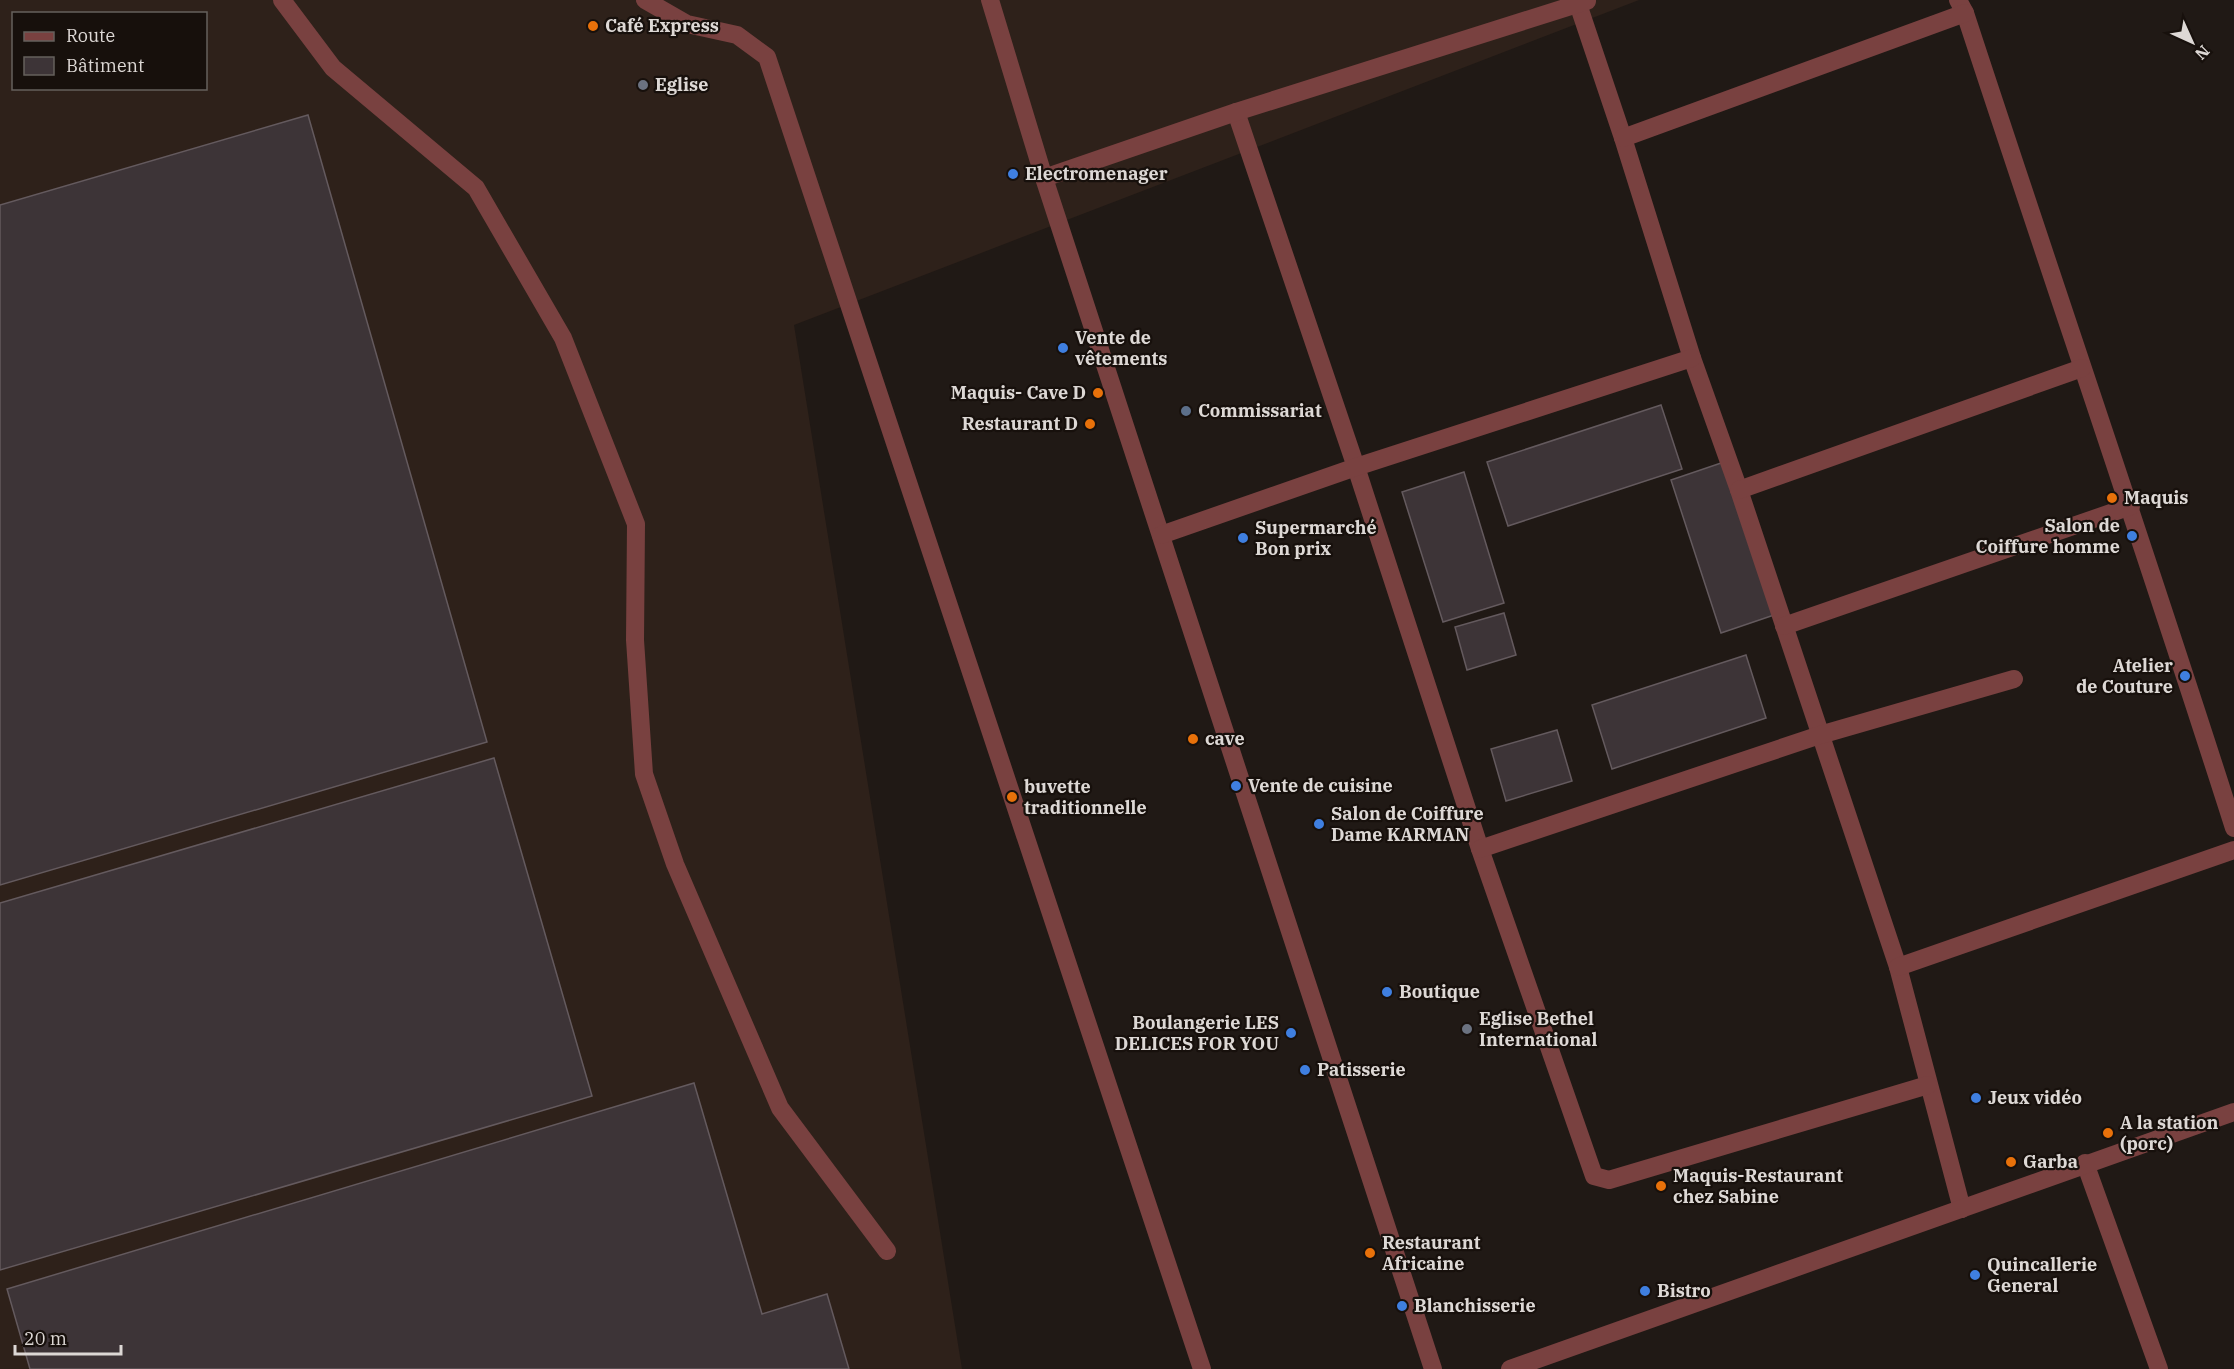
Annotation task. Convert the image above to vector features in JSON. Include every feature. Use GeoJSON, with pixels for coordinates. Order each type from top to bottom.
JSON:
{"type":"FeatureCollection","features":[{"type":"Feature","properties":{"kind":"street"},"geometry":{"type":"LineString","coordinates":[[282,0],[333,68],[476,188],[563,338],[636,524],[635,640],[644,774],[675,864],[780,1108],[887,1251]]}},
{"type":"Feature","properties":{"kind":"street"},"geometry":{"type":"LineString","coordinates":[[645,0],[687,24],[737,35],[767,57],[1202,1369]]}},
{"type":"Feature","properties":{"kind":"street"},"geometry":{"type":"LineString","coordinates":[[990,0],[1044,178],[1433,1369]]}},
{"type":"Feature","properties":{"kind":"street"},"geometry":{"type":"LineString","coordinates":[[1044,178],[1236,111],[1583,2],[1692,358],[1739,490],[1898,967],[1962,1209]]}},
{"type":"Feature","properties":{"kind":"street"},"geometry":{"type":"LineString","coordinates":[[1623,138],[1962,6],[2082,368],[2131,507],[2234,828]]}},
{"type":"Feature","properties":{"kind":"street"},"geometry":{"type":"LineString","coordinates":[[1236,111],[1356,467],[1480,849],[1594,1176],[1609,1180],[1928,1085]]}},
{"type":"Feature","properties":{"kind":"street"},"geometry":{"type":"LineString","coordinates":[[1161,535],[1356,467],[1692,358]]}},
{"type":"Feature","properties":{"kind":"street"},"geometry":{"type":"LineString","coordinates":[[1739,490],[2082,368]]}},
{"type":"Feature","properties":{"kind":"street"},"geometry":{"type":"LineString","coordinates":[[1784,626],[2131,507]]}},
{"type":"Feature","properties":{"kind":"street"},"geometry":{"type":"LineString","coordinates":[[1480,849],[1820,735],[2014,679]]}},
{"type":"Feature","properties":{"kind":"street"},"geometry":{"type":"LineString","coordinates":[[1898,967],[2234,850]]}},
{"type":"Feature","properties":{"kind":"street"},"geometry":{"type":"LineString","coordinates":[[1510,1369],[2234,1112]]}},
{"type":"Feature","properties":{"kind":"street"},"geometry":{"type":"LineString","coordinates":[[2085,1163],[2159,1369]]}},
{"type":"Feature","properties":{"kind":"shaded area"},"geometry":{"type":"Polygon","coordinates":[[[0,0],[1639,0],[794,325],[962,1369],[0,1369],[0,0]]]}},
{"type":"Feature","properties":{"kind":"building"},"geometry":{"type":"Polygon","coordinates":[[[308,115],[487,742],[0,885],[0,205],[308,115]]]}},
{"type":"Feature","properties":{"kind":"building"},"geometry":{"type":"Polygon","coordinates":[[[1661,405],[1682,469],[1508,526],[1487,462],[1661,405]]]}},
{"type":"Feature","properties":{"kind":"building"},"geometry":{"type":"Polygon","coordinates":[[[1727,461],[1777,614],[1721,633],[1671,480],[1727,461]]]}},
{"type":"Feature","properties":{"kind":"building"},"geometry":{"type":"Polygon","coordinates":[[[1464,472],[1504,603],[1443,622],[1402,492],[1464,472]]]}},
{"type":"Feature","properties":{"kind":"building"},"geometry":{"type":"Polygon","coordinates":[[[1504,613],[1516,655],[1467,670],[1455,627],[1504,613]]]}},
{"type":"Feature","properties":{"kind":"building"},"geometry":{"type":"Polygon","coordinates":[[[1746,655],[1766,718],[1612,769],[1592,705],[1746,655]]]}},
{"type":"Feature","properties":{"kind":"building"},"geometry":{"type":"Polygon","coordinates":[[[1557,730],[1572,781],[1506,801],[1491,749],[1557,730]]]}},
{"type":"Feature","properties":{"kind":"building"},"geometry":{"type":"Polygon","coordinates":[[[494,758],[592,1096],[0,1270],[0,903],[494,758]]]}},
{"type":"Feature","properties":{"kind":"building"},"geometry":{"type":"Polygon","coordinates":[[[694,1083],[762,1314],[827,1294],[849,1369],[30,1369],[7,1289],[694,1083]]]}},
{"type":"Feature","properties":{"kind":"place","name":"Café Express"},"geometry":{"type":"Point","coordinates":[593,26]}},
{"type":"Feature","properties":{"kind":"place","name":"Eglise"},"geometry":{"type":"Point","coordinates":[643,85]}},
{"type":"Feature","properties":{"kind":"place","name":"Electromenager"},"geometry":{"type":"Point","coordinates":[1013,174]}},
{"type":"Feature","properties":{"kind":"place","name":"Vente de vêtements"},"geometry":{"type":"Point","coordinates":[1063,348]}},
{"type":"Feature","properties":{"kind":"place","name":"Maquis- Cave D"},"geometry":{"type":"Point","coordinates":[1098,393]}},
{"type":"Feature","properties":{"kind":"place","name":"Commissariat"},"geometry":{"type":"Point","coordinates":[1186,411]}},
{"type":"Feature","properties":{"kind":"place","name":"Restaurant D"},"geometry":{"type":"Point","coordinates":[1090,424]}},
{"type":"Feature","properties":{"kind":"place","name":"Maquis"},"geometry":{"type":"Point","coordinates":[2112,498]}},
{"type":"Feature","properties":{"kind":"place","name":"Salon de Coiffure homme"},"geometry":{"type":"Point","coordinates":[2132,536]}},
{"type":"Feature","properties":{"kind":"place","name":"Supermarché Bon prix"},"geometry":{"type":"Point","coordinates":[1243,538]}},
{"type":"Feature","properties":{"kind":"place","name":"Atelier de Couture"},"geometry":{"type":"Point","coordinates":[2185,676]}},
{"type":"Feature","properties":{"kind":"place","name":"cave"},"geometry":{"type":"Point","coordinates":[1193,739]}},
{"type":"Feature","properties":{"kind":"place","name":"Vente de cuisine"},"geometry":{"type":"Point","coordinates":[1236,786]}},
{"type":"Feature","properties":{"kind":"place","name":"buvette traditionnelle"},"geometry":{"type":"Point","coordinates":[1012,797]}},
{"type":"Feature","properties":{"kind":"place","name":"Salon de Coiffure Dame KARMAN"},"geometry":{"type":"Point","coordinates":[1319,824]}},
{"type":"Feature","properties":{"kind":"place","name":"Boutique"},"geometry":{"type":"Point","coordinates":[1387,992]}},
{"type":"Feature","properties":{"kind":"place","name":"Eglise Bethel International"},"geometry":{"type":"Point","coordinates":[1467,1029]}},
{"type":"Feature","properties":{"kind":"place","name":"Boulangerie LES DELICES FOR YOU"},"geometry":{"type":"Point","coordinates":[1291,1033]}},
{"type":"Feature","properties":{"kind":"place","name":"Patisserie"},"geometry":{"type":"Point","coordinates":[1305,1070]}},
{"type":"Feature","properties":{"kind":"place","name":"Jeux vidéo"},"geometry":{"type":"Point","coordinates":[1976,1098]}},
{"type":"Feature","properties":{"kind":"place","name":"A la station (porc)"},"geometry":{"type":"Point","coordinates":[2108,1133]}},
{"type":"Feature","properties":{"kind":"place","name":"Garba"},"geometry":{"type":"Point","coordinates":[2011,1162]}},
{"type":"Feature","properties":{"kind":"place","name":"Maquis-Restaurant chez Sabine"},"geometry":{"type":"Point","coordinates":[1661,1186]}},
{"type":"Feature","properties":{"kind":"place","name":"Restaurant Africaine"},"geometry":{"type":"Point","coordinates":[1370,1253]}},
{"type":"Feature","properties":{"kind":"place","name":"Quincallerie General"},"geometry":{"type":"Point","coordinates":[1975,1275]}},
{"type":"Feature","properties":{"kind":"place","name":"Bistro"},"geometry":{"type":"Point","coordinates":[1645,1291]}},
{"type":"Feature","properties":{"kind":"place","name":"Blanchisserie"},"geometry":{"type":"Point","coordinates":[1402,1306]}}]}
